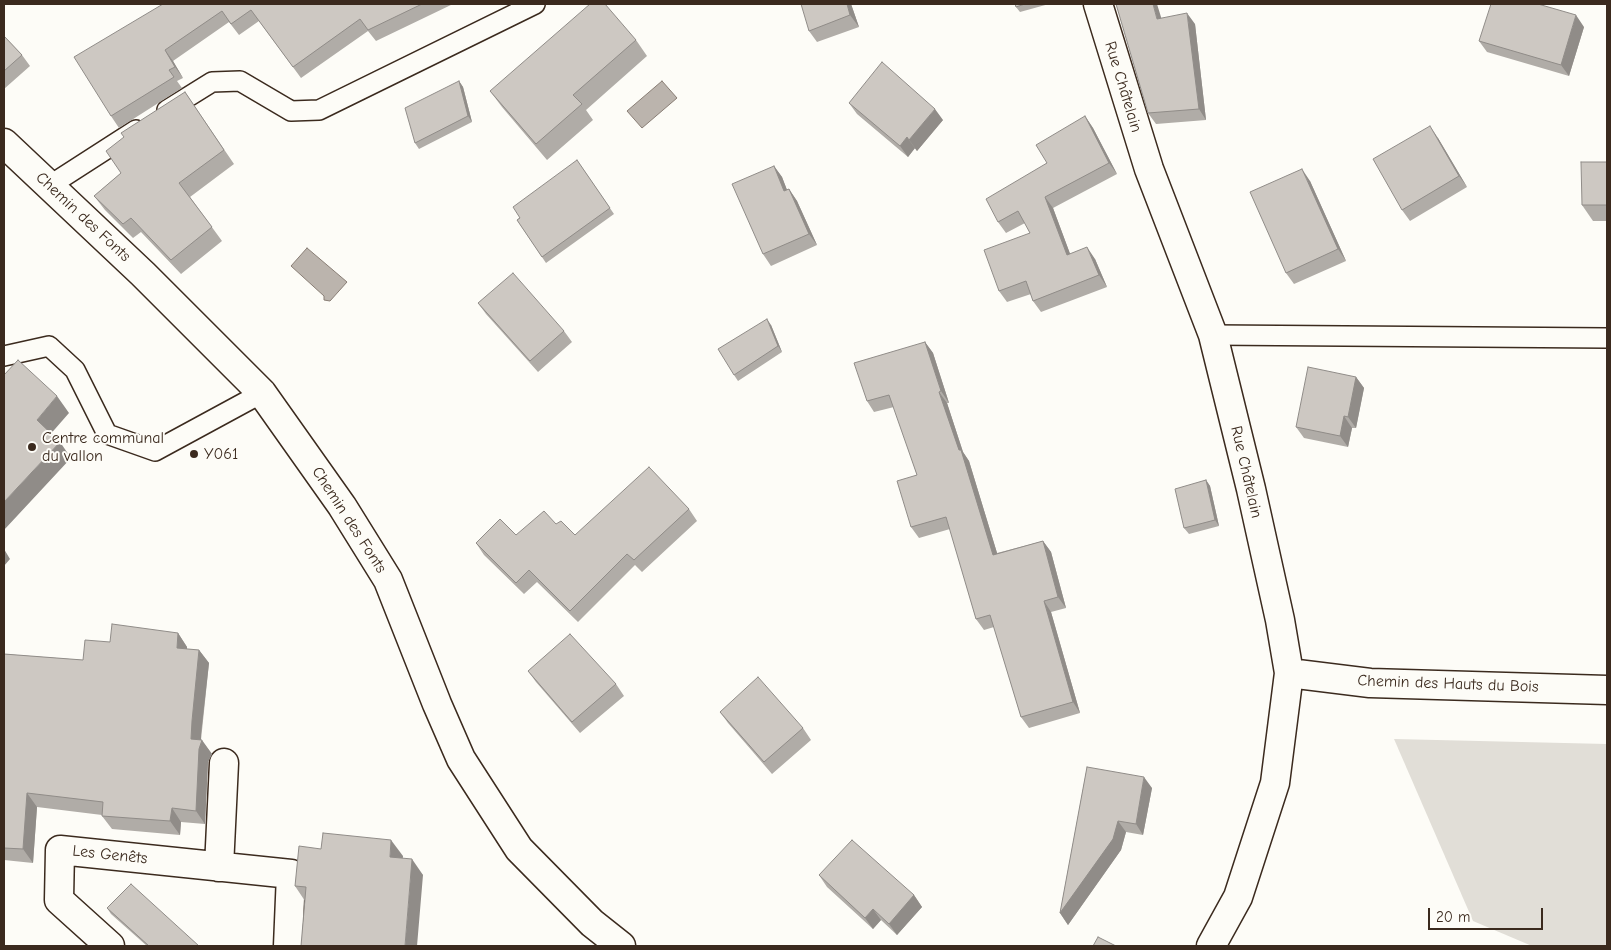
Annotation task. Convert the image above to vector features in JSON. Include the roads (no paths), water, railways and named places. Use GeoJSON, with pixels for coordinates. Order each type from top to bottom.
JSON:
{"type":"FeatureCollection","features":[{"type":"Feature","properties":{"kind":"street","name":"Rue Châtelain"},"geometry":{"type":"LineString","coordinates":[[1098,4],[1149,169],[1213,335],[1251,489],[1278,610],[1289,672],[1275,783],[1238,897],[1211,946]]}},
{"type":"Feature","properties":{"kind":"street","name":"Chemin des Fonts"},"geometry":{"type":"LineString","coordinates":[[4,142],[143,274],[262,393],[342,506],[388,580],[461,759],[519,849],[592,923],[621,946]]}},
{"type":"Feature","properties":{"kind":"street","name":"Chemin des Hauts du Bois"},"geometry":{"type":"LineString","coordinates":[[1289,672],[1370,683],[1607,690]]}},
{"type":"Feature","properties":{"kind":"street"},"geometry":{"type":"LineString","coordinates":[[219,867],[224,763]]}},
{"type":"Feature","properties":{"kind":"street","name":"Les Genêts"},"geometry":{"type":"LineString","coordinates":[[110,946],[59,900],[60,850],[291,874],[288,946]]}},
{"type":"Feature","properties":{"kind":"lane"},"geometry":{"type":"LineString","coordinates":[[49,186],[212,82],[240,81],[291,112],[318,110],[535,4]]}},
{"type":"Feature","properties":{"kind":"lane"},"geometry":{"type":"LineString","coordinates":[[1213,335],[1607,338]]}},
{"type":"Feature","properties":{"kind":"lane"},"geometry":{"type":"LineString","coordinates":[[4,356],[49,346],[76,370],[107,434],[155,451],[262,393]]}},
{"type":"Feature","properties":{"kind":"place","name":"Centre communal du vallon"},"geometry":{"type":"Point","coordinates":[32,447]}},
{"type":"Feature","properties":{"kind":"place","name":"Y061"},"geometry":{"type":"Point","coordinates":[194,454]}}]}
